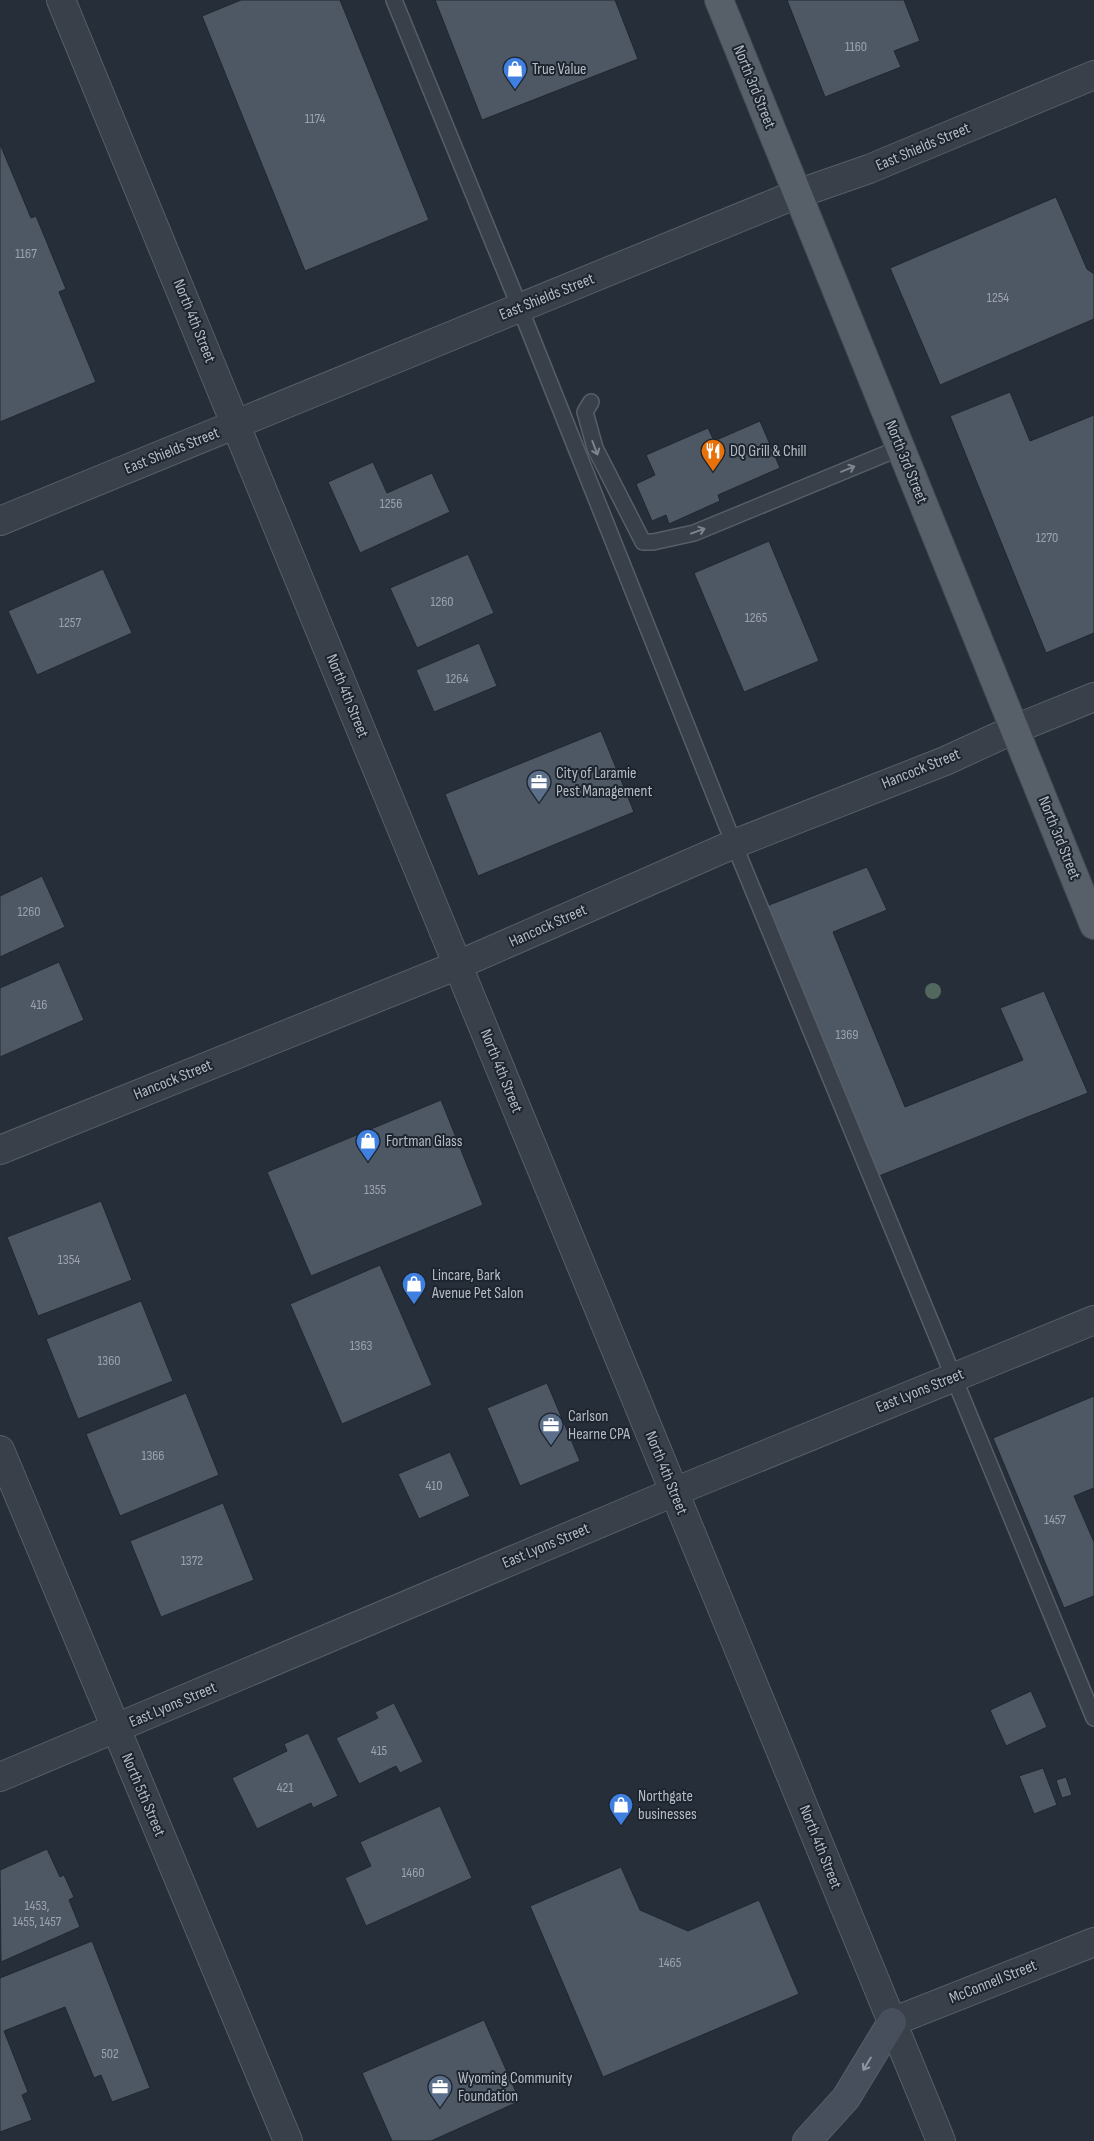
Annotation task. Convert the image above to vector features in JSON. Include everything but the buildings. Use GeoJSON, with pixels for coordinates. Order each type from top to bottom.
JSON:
{"type":"FeatureCollection","features":[{"type":"Feature","properties":{"kind":"main road","name":"North 3rd Street"},"geometry":{"type":"LineString","coordinates":[[719,0],[1094,925]]}},
{"type":"Feature","properties":{"kind":"main road"},"geometry":{"type":"LineString","coordinates":[[807,2141],[846,2098],[892,2022]]}},
{"type":"Feature","properties":{"kind":"street","name":"North 4th Street"},"geometry":{"type":"LineString","coordinates":[[61,0],[941,2141]]}},
{"type":"Feature","properties":{"kind":"street","name":"East Shields Street"},"geometry":{"type":"LineString","coordinates":[[0,521],[797,194],[870,169],[1094,75]]}},
{"type":"Feature","properties":{"kind":"street","name":"Hancock Street"},"geometry":{"type":"LineString","coordinates":[[0,1150],[458,965],[734,844],[945,761],[1015,729],[1094,697]]}},
{"type":"Feature","properties":{"kind":"street","name":"East Lyons Street"},"geometry":{"type":"LineString","coordinates":[[0,1777],[116,1730],[674,1492],[1094,1320]]}},
{"type":"Feature","properties":{"kind":"street","name":"North 5th Street"},"geometry":{"type":"LineString","coordinates":[[0,1450],[288,2141]]}},
{"type":"Feature","properties":{"kind":"street","name":"McConnell Street"},"geometry":{"type":"LineString","coordinates":[[892,2022],[1094,1942]]}},
{"type":"Feature","properties":{"kind":"lane"},"geometry":{"type":"LineString","coordinates":[[394,0],[520,308],[734,844],[952,1378],[1094,1718]]}},
{"type":"Feature","properties":{"kind":"lane"},"geometry":{"type":"LineString","coordinates":[[592,402],[585,412],[595,448],[642,542],[652,542],[694,533],[900,448]]}},
{"type":"Feature","properties":{"kind":"place","name":"True Value"},"geometry":{"type":"Point","coordinates":[515,90]}},
{"type":"Feature","properties":{"kind":"place","name":"DQ Grill & Chill"},"geometry":{"type":"Point","coordinates":[713,472]}},
{"type":"Feature","properties":{"kind":"place","name":"City of Laramie Pest Management"},"geometry":{"type":"Point","coordinates":[539,803]}},
{"type":"Feature","properties":{"kind":"place","name":"Fortman Glass"},"geometry":{"type":"Point","coordinates":[368,1162]}},
{"type":"Feature","properties":{"kind":"place","name":"Lincare, Bark Avenue Pet Salon"},"geometry":{"type":"Point","coordinates":[414,1305]}},
{"type":"Feature","properties":{"kind":"place","name":"Carlson Hearne CPA"},"geometry":{"type":"Point","coordinates":[551,1446]}},
{"type":"Feature","properties":{"kind":"place","name":"Northgate businesses"},"geometry":{"type":"Point","coordinates":[621,1826]}},
{"type":"Feature","properties":{"kind":"place","name":"Wyoming Community Foundation"},"geometry":{"type":"Point","coordinates":[440,2108]}}]}
